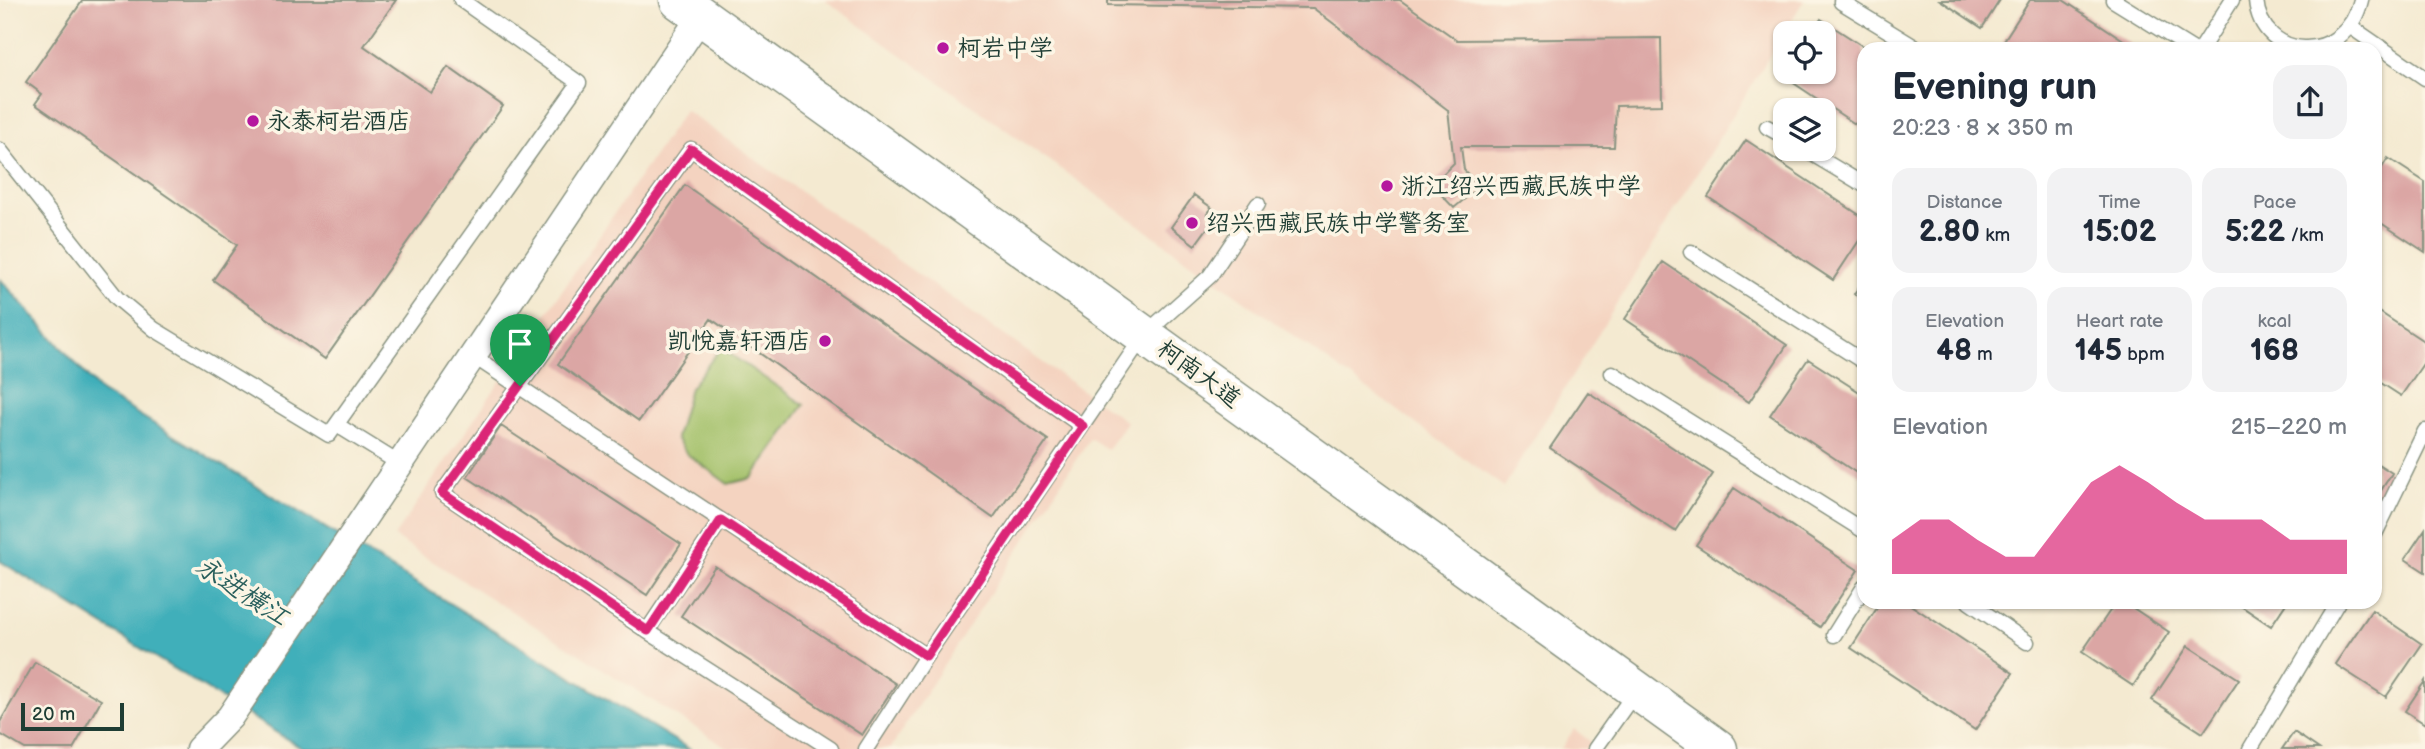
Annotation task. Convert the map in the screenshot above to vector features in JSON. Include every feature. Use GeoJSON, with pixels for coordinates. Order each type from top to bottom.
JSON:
{"type":"FeatureCollection","features":[{"type":"Feature","properties":{"kind":"main road","name":"柯南大道"},"geometry":{"type":"LineString","coordinates":[[690,8],[1718,749]]}},
{"type":"Feature","properties":{"kind":"street"},"geometry":{"type":"LineString","coordinates":[[200,749],[230,717],[473,356],[690,8]]}},
{"type":"Feature","properties":{"kind":"lane"},"geometry":{"type":"LineString","coordinates":[[0,150],[117,298],[154,329],[329,435],[579,83],[461,0]]}},
{"type":"Feature","properties":{"kind":"lane"},"geometry":{"type":"LineString","coordinates":[[2113,0],[2181,42]]}},
{"type":"Feature","properties":{"kind":"lane"},"geometry":{"type":"LineString","coordinates":[[2205,42],[2232,0]]}},
{"type":"Feature","properties":{"kind":"lane"},"geometry":{"type":"LineString","coordinates":[[2256,0],[2256,8],[2263,24],[2275,37],[2284,42]]}},
{"type":"Feature","properties":{"kind":"lane"},"geometry":{"type":"LineString","coordinates":[[2333,42],[2351,27],[2361,0]]}},
{"type":"Feature","properties":{"kind":"lane"},"geometry":{"type":"LineString","coordinates":[[1841,2],[1907,42]]}},
{"type":"Feature","properties":{"kind":"lane"},"geometry":{"type":"LineString","coordinates":[[2351,27],[2373,42]]}},
{"type":"Feature","properties":{"kind":"lane"},"geometry":{"type":"LineString","coordinates":[[2382,48],[2425,78]]}},
{"type":"Feature","properties":{"kind":"lane"},"geometry":{"type":"LineString","coordinates":[[1767,127],[1773,130]]}},
{"type":"Feature","properties":{"kind":"lane"},"geometry":{"type":"LineString","coordinates":[[831,749],[442,493],[691,149],[1083,426]]}},
{"type":"Feature","properties":{"kind":"lane"},"geometry":{"type":"LineString","coordinates":[[1824,161],[1857,181]]}},
{"type":"Feature","properties":{"kind":"lane"},"geometry":{"type":"LineString","coordinates":[[866,749],[1144,335],[1210,276],[1258,204]]}},
{"type":"Feature","properties":{"kind":"lane"},"geometry":{"type":"LineString","coordinates":[[1691,252],[1857,358]]}},
{"type":"Feature","properties":{"kind":"lane"},"geometry":{"type":"LineString","coordinates":[[473,356],[926,656]]}},
{"type":"Feature","properties":{"kind":"lane"},"geometry":{"type":"LineString","coordinates":[[1612,373],[1857,527]]}},
{"type":"Feature","properties":{"kind":"lane"},"geometry":{"type":"LineString","coordinates":[[337,425],[400,464]]}},
{"type":"Feature","properties":{"kind":"lane"},"geometry":{"type":"LineString","coordinates":[[2382,520],[2425,431]]}},
{"type":"Feature","properties":{"kind":"lane"},"geometry":{"type":"LineString","coordinates":[[648,631],[721,520]]}},
{"type":"Feature","properties":{"kind":"lane"},"geometry":{"type":"LineString","coordinates":[[1834,635],[1857,598]]}},
{"type":"Feature","properties":{"kind":"lane"},"geometry":{"type":"LineString","coordinates":[[1979,609],[2026,642]]}},
{"type":"Feature","properties":{"kind":"lane"},"geometry":{"type":"LineString","coordinates":[[2250,749],[2334,609]]}},
{"type":"Feature","properties":{"kind":"lane"},"geometry":{"type":"LineString","coordinates":[[1594,748],[1637,690]]}},
{"type":"Feature","properties":{"kind":"shaded area","name":"浙江绍兴西藏民族中学"},"geometry":{"type":"Polygon","coordinates":[[[825,0],[1804,0],[1791,21],[1773,21],[1773,50],[1504,487],[825,0]]]}},
{"type":"Feature","properties":{"kind":"shaded area"},"geometry":{"type":"Polygon","coordinates":[[[685,110],[1127,422],[1107,449],[1090,438],[890,749],[729,749],[394,537],[685,110]]]}},
{"type":"Feature","properties":{"kind":"shaded area"},"geometry":{"type":"Polygon","coordinates":[[[1574,729],[1600,749],[1561,749],[1574,729]]]}},
{"type":"Feature","properties":{"kind":"green space"},"geometry":{"type":"Polygon","coordinates":[[[721,348],[804,405],[752,478],[728,484],[687,454],[676,438],[690,388],[721,348]]]}},
{"type":"Feature","properties":{"kind":"water","name":"永进横江"},"geometry":{"type":"Polygon","coordinates":[[[0,279],[100,391],[689,749],[303,749],[0,561],[0,279]]]}},
{"type":"Feature","properties":{"kind":"building"},"geometry":{"type":"Polygon","coordinates":[[[83,0],[396,0],[364,46],[430,92],[448,67],[503,106],[325,359],[213,280],[237,245],[35,104],[42,94],[26,82],[83,0]]]}},
{"type":"Feature","properties":{"kind":"building"},"geometry":{"type":"Polygon","coordinates":[[[1108,0],[1400,0],[1457,40],[1661,38],[1662,105],[1616,106],[1614,147],[1461,147],[1464,170],[1479,187],[1454,208],[1432,185],[1454,163],[1448,110],[1313,8],[1108,5],[1108,0]]]}},
{"type":"Feature","properties":{"kind":"building"},"geometry":{"type":"Polygon","coordinates":[[[1940,0],[2000,0],[1982,28],[1940,0]]]}},
{"type":"Feature","properties":{"kind":"building"},"geometry":{"type":"Polygon","coordinates":[[[2030,0],[2063,0],[2126,42],[2003,42],[2030,0]]]}},
{"type":"Feature","properties":{"kind":"building"},"geometry":{"type":"Polygon","coordinates":[[[1836,29],[1857,42],[1857,125],[1836,111],[1836,98],[1816,98],[1795,84],[1836,84],[1836,29]]]}},
{"type":"Feature","properties":{"kind":"building"},"geometry":{"type":"Polygon","coordinates":[[[1746,140],[1773,158],[1773,161],[1778,161],[1857,213],[1857,244],[1833,280],[1708,197],[1746,140]]]}},
{"type":"Feature","properties":{"kind":"building"},"geometry":{"type":"Polygon","coordinates":[[[2388,158],[2425,182],[2425,252],[2382,224],[2382,168],[2388,158]]]}},
{"type":"Feature","properties":{"kind":"building","name":"凯悦嘉轩酒店"},"geometry":{"type":"Polygon","coordinates":[[[685,185],[1048,440],[993,518],[711,319],[639,421],[558,364],[685,185]]]}},
{"type":"Feature","properties":{"kind":"building","name":"绍兴西藏民族中学警务室"},"geometry":{"type":"Polygon","coordinates":[[[1194,195],[1212,208],[1207,214],[1214,219],[1195,245],[1171,227],[1194,195]]]}},
{"type":"Feature","properties":{"kind":"building"},"geometry":{"type":"Polygon","coordinates":[[[1663,262],[1787,345],[1749,402],[1625,319],[1663,262]]]}},
{"type":"Feature","properties":{"kind":"building"},"geometry":{"type":"Polygon","coordinates":[[[2382,314],[2425,342],[2425,361],[2401,396],[2382,384],[2382,314]]]}},
{"type":"Feature","properties":{"kind":"building"},"geometry":{"type":"Polygon","coordinates":[[[1808,359],[1857,390],[1857,473],[1770,415],[1808,359]]]}},
{"type":"Feature","properties":{"kind":"building"},"geometry":{"type":"Polygon","coordinates":[[[1588,392],[1713,474],[1675,531],[1550,448],[1588,392]]]}},
{"type":"Feature","properties":{"kind":"building"},"geometry":{"type":"Polygon","coordinates":[[[501,426],[681,544],[647,595],[467,477],[501,426]]]}},
{"type":"Feature","properties":{"kind":"building"},"geometry":{"type":"Polygon","coordinates":[[[2382,467],[2392,473],[2382,489],[2382,467]]]}},
{"type":"Feature","properties":{"kind":"building"},"geometry":{"type":"Polygon","coordinates":[[[1734,488],[1857,572],[1820,627],[1696,545],[1734,488]]]}},
{"type":"Feature","properties":{"kind":"building"},"geometry":{"type":"Polygon","coordinates":[[[2425,529],[2425,572],[2405,559],[2425,529]]]}},
{"type":"Feature","properties":{"kind":"building"},"geometry":{"type":"Polygon","coordinates":[[[715,566],[896,684],[862,735],[681,616],[715,566]]]}},
{"type":"Feature","properties":{"kind":"building"},"geometry":{"type":"Polygon","coordinates":[[[1876,609],[1917,609],[2013,673],[1975,730],[1851,648],[1876,609]]]}},
{"type":"Feature","properties":{"kind":"building"},"geometry":{"type":"Polygon","coordinates":[[[2111,609],[2134,609],[2169,632],[2133,686],[2082,652],[2111,609]]]}},
{"type":"Feature","properties":{"kind":"building"},"geometry":{"type":"Polygon","coordinates":[[[2246,609],[2282,609],[2271,626],[2246,609]]]}},
{"type":"Feature","properties":{"kind":"building"},"geometry":{"type":"Polygon","coordinates":[[[2372,610],[2422,644],[2386,697],[2335,664],[2372,610]]]}},
{"type":"Feature","properties":{"kind":"building"},"geometry":{"type":"Polygon","coordinates":[[[2188,646],[2239,679],[2203,733],[2152,700],[2188,646]]]}},
{"type":"Feature","properties":{"kind":"building"},"geometry":{"type":"Polygon","coordinates":[[[35,662],[101,700],[73,749],[25,749],[0,734],[0,722],[35,662]]]}},
{"type":"Feature","properties":{"kind":"building"},"geometry":{"type":"Polygon","coordinates":[[[2425,681],[2425,724],[2405,711],[2425,681]]]}},
{"type":"Feature","properties":{"kind":"building"},"geometry":{"type":"Polygon","coordinates":[[[2294,732],[2319,749],[2282,749],[2294,732]]]}},
{"type":"Feature","properties":{"kind":"place","name":"柯岩中学"},"geometry":{"type":"Point","coordinates":[943,48]}},
{"type":"Feature","properties":{"kind":"place","name":"永泰柯岩酒店"},"geometry":{"type":"Point","coordinates":[253,121]}},
{"type":"Feature","properties":{"kind":"place","name":"浙江绍兴西藏民族中学"},"geometry":{"type":"Point","coordinates":[1387,186]}},
{"type":"Feature","properties":{"kind":"place","name":"绍兴西藏民族中学警务室"},"geometry":{"type":"Point","coordinates":[1192,223]}},
{"type":"Feature","properties":{"kind":"place","name":"凯悦嘉轩酒店"},"geometry":{"type":"Point","coordinates":[825,341]}},
{"type":"Feature","properties":{"kind":"route"},"geometry":{"type":"LineString","coordinates":[[691,149],[1083,426],[926,656],[721,520],[648,631],[442,493],[520,386],[691,149]]}}]}
